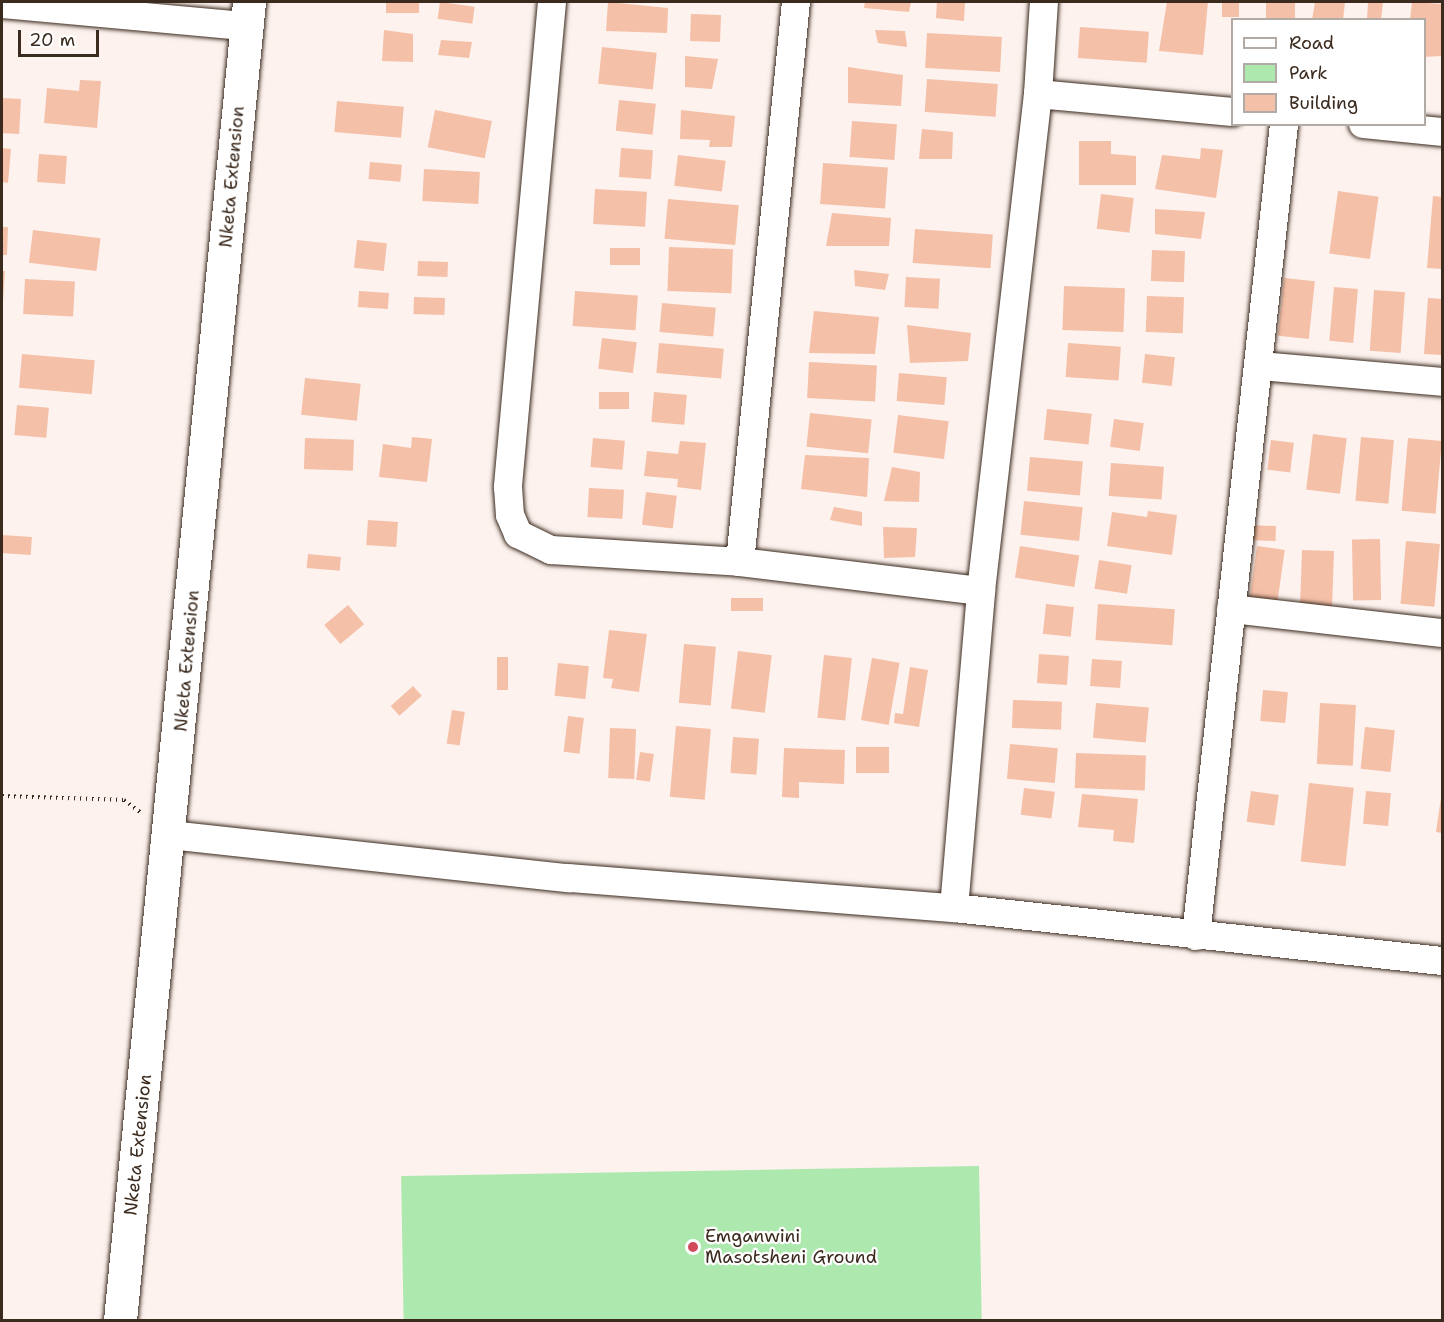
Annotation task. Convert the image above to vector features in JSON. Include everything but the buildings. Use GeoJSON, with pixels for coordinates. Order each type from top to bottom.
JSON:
{"type":"FeatureCollection","features":[{"type":"Feature","properties":{"kind":"street"},"geometry":{"type":"LineString","coordinates":[[552,2],[508,487],[510,515],[518,534],[552,550],[740,562],[981,591]]}},
{"type":"Feature","properties":{"kind":"street"},"geometry":{"type":"LineString","coordinates":[[740,562],[796,2]]}},
{"type":"Feature","properties":{"kind":"street"},"geometry":{"type":"LineString","coordinates":[[954,908],[981,591],[1038,94],[1044,2]]}},
{"type":"Feature","properties":{"kind":"street"},"geometry":{"type":"LineString","coordinates":[[2,4],[248,14]]}},
{"type":"Feature","properties":{"kind":"street","name":"Nketa Extension"},"geometry":{"type":"LineString","coordinates":[[120,1320],[170,836],[248,14]]}},
{"type":"Feature","properties":{"kind":"street"},"geometry":{"type":"LineString","coordinates":[[1038,94],[1231,112]]}},
{"type":"Feature","properties":{"kind":"street"},"geometry":{"type":"LineString","coordinates":[[1196,936],[1260,366],[1284,126]]}},
{"type":"Feature","properties":{"kind":"street"},"geometry":{"type":"LineString","coordinates":[[1383,126],[1443,132]]}},
{"type":"Feature","properties":{"kind":"street"},"geometry":{"type":"LineString","coordinates":[[1260,366],[1443,382]]}},
{"type":"Feature","properties":{"kind":"street"},"geometry":{"type":"LineString","coordinates":[[1231,609],[1443,633]]}},
{"type":"Feature","properties":{"kind":"street"},"geometry":{"type":"LineString","coordinates":[[170,836],[569,878],[954,908],[1443,961]]}},
{"type":"Feature","properties":{"kind":"path"},"geometry":{"type":"LineString","coordinates":[[2,796],[124,800],[170,836]]}},
{"type":"Feature","properties":{"kind":"green space","name":"Emganwini Masotsheni Ground"},"geometry":{"type":"Polygon","coordinates":[[[979,1166],[982,1320],[404,1320],[401,1176],[979,1166]]]}},
{"type":"Feature","properties":{"kind":"place","name":"Emganwini Masotsheni Ground"},"geometry":{"type":"Point","coordinates":[693,1247]}}]}
